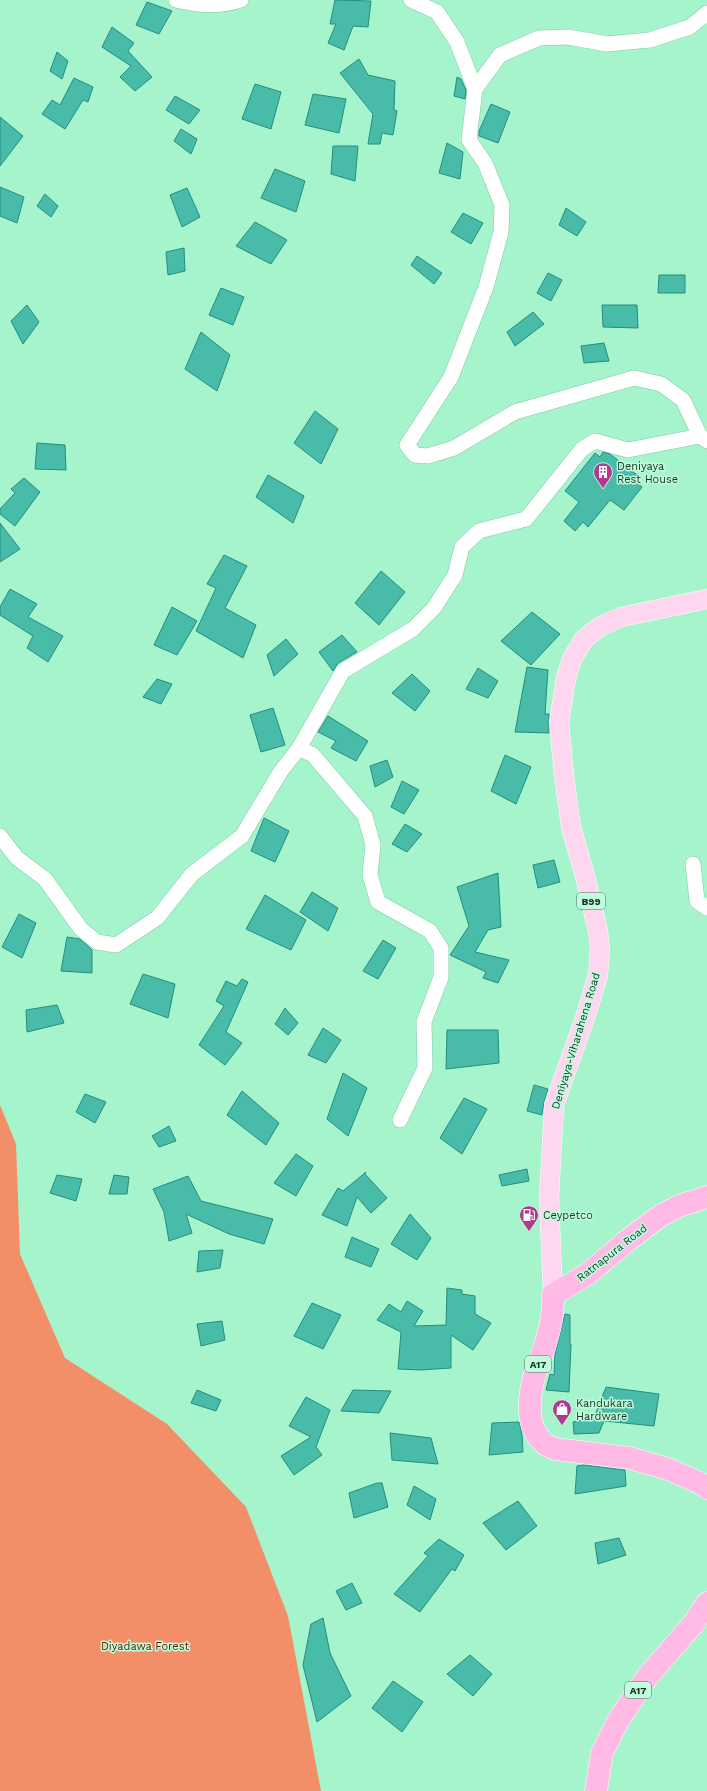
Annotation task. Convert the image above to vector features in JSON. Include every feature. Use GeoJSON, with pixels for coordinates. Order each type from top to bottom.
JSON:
{"type":"FeatureCollection","features":[{"type":"Feature","properties":{"kind":"highway","name":"Ratnapura Road"},"geometry":{"type":"LineString","coordinates":[[553,1294],[589,1273],[628,1240],[660,1216],[679,1206],[707,1197]]}},
{"type":"Feature","properties":{"kind":"highway","name":"A17"},"geometry":{"type":"LineString","coordinates":[[553,1294],[554,1312],[545,1348],[535,1371],[530,1408],[532,1424],[544,1443],[555,1449],[565,1451],[630,1458],[668,1469],[700,1483],[707,1488]]}},
{"type":"Feature","properties":{"kind":"highway","name":"A17"},"geometry":{"type":"LineString","coordinates":[[596,1791],[602,1753],[618,1721],[647,1677],[694,1623],[707,1603]]}},
{"type":"Feature","properties":{"kind":"main road","name":"Deniyaya-Viharahena Road"},"geometry":{"type":"LineString","coordinates":[[553,1294],[550,1198],[554,1106],[586,1018],[598,974],[600,949],[598,931],[585,876],[571,827],[564,776],[559,722],[566,678],[572,659],[584,639],[601,626],[621,617],[707,599]]}},
{"type":"Feature","properties":{"kind":"street"},"geometry":{"type":"LineString","coordinates":[[176,0],[195,5],[235,2],[241,0]]}},
{"type":"Feature","properties":{"kind":"street"},"geometry":{"type":"LineString","coordinates":[[411,0],[437,12],[456,42],[476,89]]}},
{"type":"Feature","properties":{"kind":"street"},"geometry":{"type":"LineString","coordinates":[[0,836],[16,858],[45,879],[81,929],[97,942],[116,945],[157,918],[192,874],[242,836],[281,770],[299,748],[343,671],[413,629],[434,608],[455,575],[462,546],[479,531],[526,519],[582,449],[595,441],[628,450],[704,439],[682,400],[661,384],[634,378],[514,412],[454,448],[428,456],[415,455],[407,445],[451,377],[486,287],[501,232],[502,205],[486,163],[469,140],[476,89],[500,55],[539,38],[568,37],[607,44],[650,40],[690,27],[707,13]]}},
{"type":"Feature","properties":{"kind":"street"},"geometry":{"type":"LineString","coordinates":[[299,748],[313,755],[365,816],[373,845],[370,875],[378,902],[430,931],[441,948],[441,976],[424,1022],[425,1068],[400,1120]]}},
{"type":"Feature","properties":{"kind":"street"},"geometry":{"type":"LineString","coordinates":[[693,864],[698,901],[707,908]]}},
{"type":"Feature","properties":{"kind":"green space","name":"Diyadawa Forest"},"geometry":{"type":"Polygon","coordinates":[[[0,1105],[16,1144],[20,1254],[65,1358],[167,1424],[246,1507],[288,1616],[321,1791],[0,1791],[0,1105]]]}},
{"type":"Feature","properties":{"kind":"building"},"geometry":{"type":"Polygon","coordinates":[[[335,0],[371,1],[368,27],[353,26],[344,50],[328,43],[336,24],[330,24],[335,0]]]}},
{"type":"Feature","properties":{"kind":"building"},"geometry":{"type":"Polygon","coordinates":[[[147,2],[172,11],[159,34],[136,25],[147,2]]]}},
{"type":"Feature","properties":{"kind":"building"},"geometry":{"type":"Polygon","coordinates":[[[112,27],[134,43],[128,51],[152,77],[135,91],[120,77],[131,66],[102,47],[112,27]]]}},
{"type":"Feature","properties":{"kind":"building"},"geometry":{"type":"Polygon","coordinates":[[[57,52],[68,61],[62,79],[50,71],[57,52]]]}},
{"type":"Feature","properties":{"kind":"building"},"geometry":{"type":"Polygon","coordinates":[[[359,59],[368,75],[395,81],[394,110],[397,111],[393,135],[382,133],[380,144],[368,144],[373,114],[340,73],[359,59]]]}},
{"type":"Feature","properties":{"kind":"building"},"geometry":{"type":"Polygon","coordinates":[[[457,77],[461,79],[466,90],[465,99],[454,96],[457,77]]]}},
{"type":"Feature","properties":{"kind":"building"},"geometry":{"type":"Polygon","coordinates":[[[74,78],[93,87],[88,102],[83,100],[65,129],[42,114],[52,100],[60,105],[74,78]]]}},
{"type":"Feature","properties":{"kind":"building"},"geometry":{"type":"Polygon","coordinates":[[[255,84],[281,92],[271,129],[242,119],[255,84]]]}},
{"type":"Feature","properties":{"kind":"building"},"geometry":{"type":"Polygon","coordinates":[[[313,94],[346,99],[339,133],[305,125],[313,94]]]}},
{"type":"Feature","properties":{"kind":"building"},"geometry":{"type":"Polygon","coordinates":[[[175,96],[200,110],[189,124],[166,110],[175,96]]]}},
{"type":"Feature","properties":{"kind":"building"},"geometry":{"type":"Polygon","coordinates":[[[491,104],[510,112],[498,143],[479,136],[479,131],[491,104]]]}},
{"type":"Feature","properties":{"kind":"building"},"geometry":{"type":"Polygon","coordinates":[[[0,117],[23,136],[0,166],[0,117]]]}},
{"type":"Feature","properties":{"kind":"building"},"geometry":{"type":"Polygon","coordinates":[[[181,129],[197,139],[191,154],[174,141],[181,129]]]}},
{"type":"Feature","properties":{"kind":"building"},"geometry":{"type":"Polygon","coordinates":[[[447,143],[463,152],[460,179],[439,173],[447,143]]]}},
{"type":"Feature","properties":{"kind":"building"},"geometry":{"type":"Polygon","coordinates":[[[333,146],[358,146],[355,181],[331,174],[333,146]]]}},
{"type":"Feature","properties":{"kind":"building"},"geometry":{"type":"Polygon","coordinates":[[[275,169],[305,181],[296,212],[261,198],[275,169]]]}},
{"type":"Feature","properties":{"kind":"building"},"geometry":{"type":"Polygon","coordinates":[[[0,187],[24,197],[17,223],[0,216],[0,187]]]}},
{"type":"Feature","properties":{"kind":"building"},"geometry":{"type":"Polygon","coordinates":[[[187,188],[200,217],[182,227],[170,195],[187,188]]]}},
{"type":"Feature","properties":{"kind":"building"},"geometry":{"type":"Polygon","coordinates":[[[45,194],[58,206],[51,217],[37,206],[45,194]]]}},
{"type":"Feature","properties":{"kind":"building"},"geometry":{"type":"Polygon","coordinates":[[[566,208],[586,222],[577,236],[559,225],[566,208]]]}},
{"type":"Feature","properties":{"kind":"building"},"geometry":{"type":"Polygon","coordinates":[[[463,213],[483,223],[471,244],[451,232],[463,213]]]}},
{"type":"Feature","properties":{"kind":"building"},"geometry":{"type":"Polygon","coordinates":[[[255,222],[287,240],[271,264],[236,246],[255,222]]]}},
{"type":"Feature","properties":{"kind":"building"},"geometry":{"type":"Polygon","coordinates":[[[184,248],[185,271],[168,275],[166,252],[184,248]]]}},
{"type":"Feature","properties":{"kind":"building"},"geometry":{"type":"Polygon","coordinates":[[[417,256],[442,273],[434,284],[411,265],[417,256]]]}},
{"type":"Feature","properties":{"kind":"building"},"geometry":{"type":"Polygon","coordinates":[[[548,273],[562,280],[551,301],[537,293],[548,273]]]}},
{"type":"Feature","properties":{"kind":"building"},"geometry":{"type":"Polygon","coordinates":[[[659,275],[685,275],[685,293],[658,293],[659,275]]]}},
{"type":"Feature","properties":{"kind":"building"},"geometry":{"type":"Polygon","coordinates":[[[221,288],[244,297],[233,325],[209,315],[221,288]]]}},
{"type":"Feature","properties":{"kind":"building"},"geometry":{"type":"Polygon","coordinates":[[[27,305],[39,322],[23,344],[11,321],[27,305]]]}},
{"type":"Feature","properties":{"kind":"building"},"geometry":{"type":"Polygon","coordinates":[[[602,305],[637,305],[638,328],[603,327],[602,305]]]}},
{"type":"Feature","properties":{"kind":"building"},"geometry":{"type":"Polygon","coordinates":[[[533,312],[544,324],[515,346],[507,332],[533,312]]]}},
{"type":"Feature","properties":{"kind":"building"},"geometry":{"type":"Polygon","coordinates":[[[201,332],[230,355],[217,391],[185,369],[201,332]]]}},
{"type":"Feature","properties":{"kind":"building"},"geometry":{"type":"Polygon","coordinates":[[[604,343],[609,361],[584,363],[581,346],[604,343]]]}},
{"type":"Feature","properties":{"kind":"building"},"geometry":{"type":"Polygon","coordinates":[[[315,411],[338,429],[321,464],[294,443],[315,411]]]}},
{"type":"Feature","properties":{"kind":"building"},"geometry":{"type":"Polygon","coordinates":[[[37,443],[65,445],[66,470],[35,469],[37,443]]]}},
{"type":"Feature","properties":{"kind":"building","name":"Deniyaya Rest House"},"geometry":{"type":"Polygon","coordinates":[[[603,452],[610,454],[637,475],[633,480],[642,487],[624,510],[610,500],[588,527],[583,522],[575,531],[564,521],[579,502],[565,491],[595,453],[600,457],[603,452]]]}},
{"type":"Feature","properties":{"kind":"building"},"geometry":{"type":"Polygon","coordinates":[[[268,475],[304,496],[293,523],[256,497],[268,475]]]}},
{"type":"Feature","properties":{"kind":"building"},"geometry":{"type":"Polygon","coordinates":[[[24,478],[40,492],[15,526],[0,514],[0,509],[15,493],[11,489],[24,478]]]}},
{"type":"Feature","properties":{"kind":"building"},"geometry":{"type":"Polygon","coordinates":[[[0,523],[20,549],[0,562],[0,523]]]}},
{"type":"Feature","properties":{"kind":"building"},"geometry":{"type":"Polygon","coordinates":[[[224,555],[247,566],[225,608],[256,625],[243,658],[196,631],[216,588],[207,584],[224,555]]]}},
{"type":"Feature","properties":{"kind":"building"},"geometry":{"type":"Polygon","coordinates":[[[381,571],[405,592],[379,625],[355,603],[381,571]]]}},
{"type":"Feature","properties":{"kind":"building"},"geometry":{"type":"Polygon","coordinates":[[[10,589],[37,604],[28,617],[63,636],[48,662],[27,648],[33,636],[0,615],[0,607],[10,589]]]}},
{"type":"Feature","properties":{"kind":"building"},"geometry":{"type":"Polygon","coordinates":[[[172,607],[197,621],[177,655],[154,645],[172,607]]]}},
{"type":"Feature","properties":{"kind":"building"},"geometry":{"type":"Polygon","coordinates":[[[532,612],[560,634],[531,665],[501,641],[532,612]]]}},
{"type":"Feature","properties":{"kind":"building"},"geometry":{"type":"Polygon","coordinates":[[[342,635],[357,652],[338,663],[333,671],[319,652],[342,635]]]}},
{"type":"Feature","properties":{"kind":"building"},"geometry":{"type":"Polygon","coordinates":[[[286,639],[298,654],[274,676],[267,655],[286,639]]]}},
{"type":"Feature","properties":{"kind":"building"},"geometry":{"type":"Polygon","coordinates":[[[527,667],[548,670],[545,714],[549,714],[549,733],[515,732],[527,667]]]}},
{"type":"Feature","properties":{"kind":"building"},"geometry":{"type":"Polygon","coordinates":[[[478,668],[498,681],[488,698],[466,689],[478,668]]]}},
{"type":"Feature","properties":{"kind":"building"},"geometry":{"type":"Polygon","coordinates":[[[412,674],[430,691],[415,711],[392,693],[412,674]]]}},
{"type":"Feature","properties":{"kind":"building"},"geometry":{"type":"Polygon","coordinates":[[[157,679],[172,684],[161,704],[143,697],[157,679]]]}},
{"type":"Feature","properties":{"kind":"building"},"geometry":{"type":"Polygon","coordinates":[[[273,708],[285,745],[261,752],[250,715],[273,708]]]}},
{"type":"Feature","properties":{"kind":"building"},"geometry":{"type":"Polygon","coordinates":[[[328,716],[368,741],[356,761],[331,748],[336,741],[318,732],[328,716]]]}},
{"type":"Feature","properties":{"kind":"building"},"geometry":{"type":"Polygon","coordinates":[[[505,755],[531,767],[516,804],[491,791],[505,755]]]}},
{"type":"Feature","properties":{"kind":"building"},"geometry":{"type":"Polygon","coordinates":[[[387,760],[393,777],[375,787],[370,766],[387,760]]]}},
{"type":"Feature","properties":{"kind":"building"},"geometry":{"type":"Polygon","coordinates":[[[402,781],[419,790],[404,814],[391,807],[402,781]]]}},
{"type":"Feature","properties":{"kind":"building"},"geometry":{"type":"Polygon","coordinates":[[[264,818],[289,831],[275,862],[251,851],[264,818]]]}},
{"type":"Feature","properties":{"kind":"building"},"geometry":{"type":"Polygon","coordinates":[[[405,824],[422,834],[407,852],[392,844],[405,824]]]}},
{"type":"Feature","properties":{"kind":"building"},"geometry":{"type":"Polygon","coordinates":[[[554,860],[560,882],[538,888],[533,865],[554,860]]]}},
{"type":"Feature","properties":{"kind":"building"},"geometry":{"type":"Polygon","coordinates":[[[498,873],[501,927],[488,930],[475,952],[509,960],[498,983],[483,978],[486,972],[450,955],[469,926],[457,887],[498,873]]]}},
{"type":"Feature","properties":{"kind":"building"},"geometry":{"type":"Polygon","coordinates":[[[312,892],[338,908],[328,931],[300,912],[312,892]]]}},
{"type":"Feature","properties":{"kind":"building"},"geometry":{"type":"Polygon","coordinates":[[[265,895],[306,920],[291,950],[246,929],[265,895]]]}},
{"type":"Feature","properties":{"kind":"building"},"geometry":{"type":"Polygon","coordinates":[[[19,914],[36,923],[22,958],[2,947],[19,914]]]}},
{"type":"Feature","properties":{"kind":"building"},"geometry":{"type":"Polygon","coordinates":[[[67,937],[80,939],[92,950],[92,973],[61,971],[67,937]]]}},
{"type":"Feature","properties":{"kind":"building"},"geometry":{"type":"Polygon","coordinates":[[[383,940],[396,948],[378,979],[363,971],[383,940]]]}},
{"type":"Feature","properties":{"kind":"building"},"geometry":{"type":"Polygon","coordinates":[[[143,974],[175,984],[168,1018],[130,1004],[143,974]]]}},
{"type":"Feature","properties":{"kind":"building"},"geometry":{"type":"Polygon","coordinates":[[[242,979],[248,982],[226,1032],[242,1043],[225,1065],[199,1045],[224,1006],[216,1001],[226,981],[237,986],[242,979]]]}},
{"type":"Feature","properties":{"kind":"building"},"geometry":{"type":"Polygon","coordinates":[[[57,1005],[64,1023],[27,1032],[26,1010],[57,1005]]]}},
{"type":"Feature","properties":{"kind":"building"},"geometry":{"type":"Polygon","coordinates":[[[285,1008],[298,1023],[288,1035],[275,1024],[285,1008]]]}},
{"type":"Feature","properties":{"kind":"building"},"geometry":{"type":"Polygon","coordinates":[[[323,1028],[341,1040],[326,1063],[308,1055],[323,1028]]]}},
{"type":"Feature","properties":{"kind":"building"},"geometry":{"type":"Polygon","coordinates":[[[447,1030],[498,1030],[499,1063],[446,1069],[447,1030]]]}},
{"type":"Feature","properties":{"kind":"building"},"geometry":{"type":"Polygon","coordinates":[[[343,1073],[367,1088],[348,1136],[327,1119],[343,1073]]]}},
{"type":"Feature","properties":{"kind":"building"},"geometry":{"type":"Polygon","coordinates":[[[534,1085],[548,1089],[542,1115],[527,1111],[534,1085]]]}},
{"type":"Feature","properties":{"kind":"building"},"geometry":{"type":"Polygon","coordinates":[[[242,1091],[279,1123],[266,1145],[227,1115],[242,1091]]]}},
{"type":"Feature","properties":{"kind":"building"},"geometry":{"type":"Polygon","coordinates":[[[85,1094],[106,1102],[95,1123],[76,1112],[85,1094]]]}},
{"type":"Feature","properties":{"kind":"building"},"geometry":{"type":"Polygon","coordinates":[[[464,1098],[487,1109],[462,1154],[440,1138],[464,1098]]]}},
{"type":"Feature","properties":{"kind":"building"},"geometry":{"type":"Polygon","coordinates":[[[169,1126],[176,1141],[159,1147],[152,1136],[169,1126]]]}},
{"type":"Feature","properties":{"kind":"building"},"geometry":{"type":"Polygon","coordinates":[[[296,1154],[313,1166],[296,1196],[274,1183],[296,1154]]]}},
{"type":"Feature","properties":{"kind":"building"},"geometry":{"type":"Polygon","coordinates":[[[527,1169],[529,1181],[502,1186],[499,1175],[527,1169]]]}},
{"type":"Feature","properties":{"kind":"building"},"geometry":{"type":"Polygon","coordinates":[[[366,1172],[365,1174],[387,1198],[371,1213],[357,1197],[347,1226],[322,1215],[338,1188],[343,1191],[366,1172]]]}},
{"type":"Feature","properties":{"kind":"building"},"geometry":{"type":"Polygon","coordinates":[[[57,1175],[82,1179],[76,1201],[50,1193],[57,1175]]]}},
{"type":"Feature","properties":{"kind":"building"},"geometry":{"type":"Polygon","coordinates":[[[114,1175],[129,1177],[127,1194],[109,1194],[114,1175]]]}},
{"type":"Feature","properties":{"kind":"building"},"geometry":{"type":"Polygon","coordinates":[[[188,1176],[201,1201],[273,1219],[264,1244],[229,1234],[186,1214],[192,1233],[169,1241],[164,1212],[153,1189],[188,1176]]]}},
{"type":"Feature","properties":{"kind":"building"},"geometry":{"type":"Polygon","coordinates":[[[410,1214],[431,1238],[417,1260],[391,1244],[410,1214]]]}},
{"type":"Feature","properties":{"kind":"building"},"geometry":{"type":"Polygon","coordinates":[[[352,1237],[379,1249],[371,1267],[345,1257],[352,1237]]]}},
{"type":"Feature","properties":{"kind":"building"},"geometry":{"type":"Polygon","coordinates":[[[223,1250],[220,1268],[197,1272],[199,1251],[223,1250]]]}},
{"type":"Feature","properties":{"kind":"building"},"geometry":{"type":"Polygon","coordinates":[[[447,1288],[462,1290],[462,1294],[475,1296],[475,1314],[491,1323],[473,1350],[451,1335],[451,1368],[421,1370],[398,1369],[401,1332],[377,1320],[389,1304],[401,1312],[407,1301],[423,1311],[414,1326],[446,1325],[447,1288]]]}},
{"type":"Feature","properties":{"kind":"building"},"geometry":{"type":"Polygon","coordinates":[[[312,1303],[341,1315],[323,1349],[294,1336],[312,1303]]]}},
{"type":"Feature","properties":{"kind":"building"},"geometry":{"type":"Polygon","coordinates":[[[565,1314],[570,1315],[571,1344],[569,1392],[546,1390],[550,1374],[554,1375],[555,1354],[565,1314]]]}},
{"type":"Feature","properties":{"kind":"building"},"geometry":{"type":"Polygon","coordinates":[[[222,1321],[225,1340],[201,1346],[197,1324],[222,1321]]]}},
{"type":"Feature","properties":{"kind":"building"},"geometry":{"type":"Polygon","coordinates":[[[606,1387],[659,1394],[654,1426],[604,1421],[599,1433],[574,1434],[573,1422],[594,1418],[606,1387]]]}},
{"type":"Feature","properties":{"kind":"building"},"geometry":{"type":"Polygon","coordinates":[[[197,1390],[221,1400],[216,1411],[191,1403],[197,1390]]]}},
{"type":"Feature","properties":{"kind":"building"},"geometry":{"type":"Polygon","coordinates":[[[353,1390],[391,1391],[379,1413],[341,1411],[353,1390]]]}},
{"type":"Feature","properties":{"kind":"building"},"geometry":{"type":"Polygon","coordinates":[[[306,1397],[330,1410],[316,1447],[322,1455],[294,1475],[281,1456],[311,1437],[289,1426],[306,1397]]]}},
{"type":"Feature","properties":{"kind":"building"},"geometry":{"type":"Polygon","coordinates":[[[519,1422],[522,1434],[523,1452],[489,1455],[492,1423],[519,1422]]]}},
{"type":"Feature","properties":{"kind":"building"},"geometry":{"type":"Polygon","coordinates":[[[390,1433],[431,1438],[438,1464],[392,1460],[390,1433]]]}},
{"type":"Feature","properties":{"kind":"building"},"geometry":{"type":"Polygon","coordinates":[[[584,1465],[625,1470],[626,1486],[575,1494],[577,1466],[584,1465]]]}},
{"type":"Feature","properties":{"kind":"building"},"geometry":{"type":"Polygon","coordinates":[[[377,1483],[382,1483],[388,1507],[354,1518],[349,1493],[377,1483]]]}},
{"type":"Feature","properties":{"kind":"building"},"geometry":{"type":"Polygon","coordinates":[[[414,1486],[436,1499],[430,1520],[407,1505],[414,1486]]]}},
{"type":"Feature","properties":{"kind":"building"},"geometry":{"type":"Polygon","coordinates":[[[518,1501],[537,1526],[506,1550],[483,1523],[518,1501]]]}},
{"type":"Feature","properties":{"kind":"building"},"geometry":{"type":"Polygon","coordinates":[[[619,1538],[626,1555],[598,1564],[595,1543],[619,1538]]]}},
{"type":"Feature","properties":{"kind":"building"},"geometry":{"type":"Polygon","coordinates":[[[439,1539],[464,1555],[455,1571],[452,1569],[420,1612],[394,1594],[428,1556],[424,1553],[439,1539]]]}},
{"type":"Feature","properties":{"kind":"building"},"geometry":{"type":"Polygon","coordinates":[[[352,1583],[362,1603],[346,1610],[336,1591],[352,1583]]]}},
{"type":"Feature","properties":{"kind":"building"},"geometry":{"type":"Polygon","coordinates":[[[323,1618],[330,1653],[351,1696],[317,1722],[303,1665],[311,1624],[323,1618]]]}},
{"type":"Feature","properties":{"kind":"building"},"geometry":{"type":"Polygon","coordinates":[[[470,1655],[492,1674],[473,1696],[447,1674],[470,1655]]]}},
{"type":"Feature","properties":{"kind":"building"},"geometry":{"type":"Polygon","coordinates":[[[393,1681],[423,1702],[402,1732],[372,1708],[393,1681]]]}},
{"type":"Feature","properties":{"kind":"place","name":"Deniyaya Rest House"},"geometry":{"type":"Point","coordinates":[603,489]}},
{"type":"Feature","properties":{"kind":"place","name":"Ceypetco"},"geometry":{"type":"Point","coordinates":[529,1232]}},
{"type":"Feature","properties":{"kind":"place","name":"Kandukara Hardware"},"geometry":{"type":"Point","coordinates":[562,1426]}}]}
